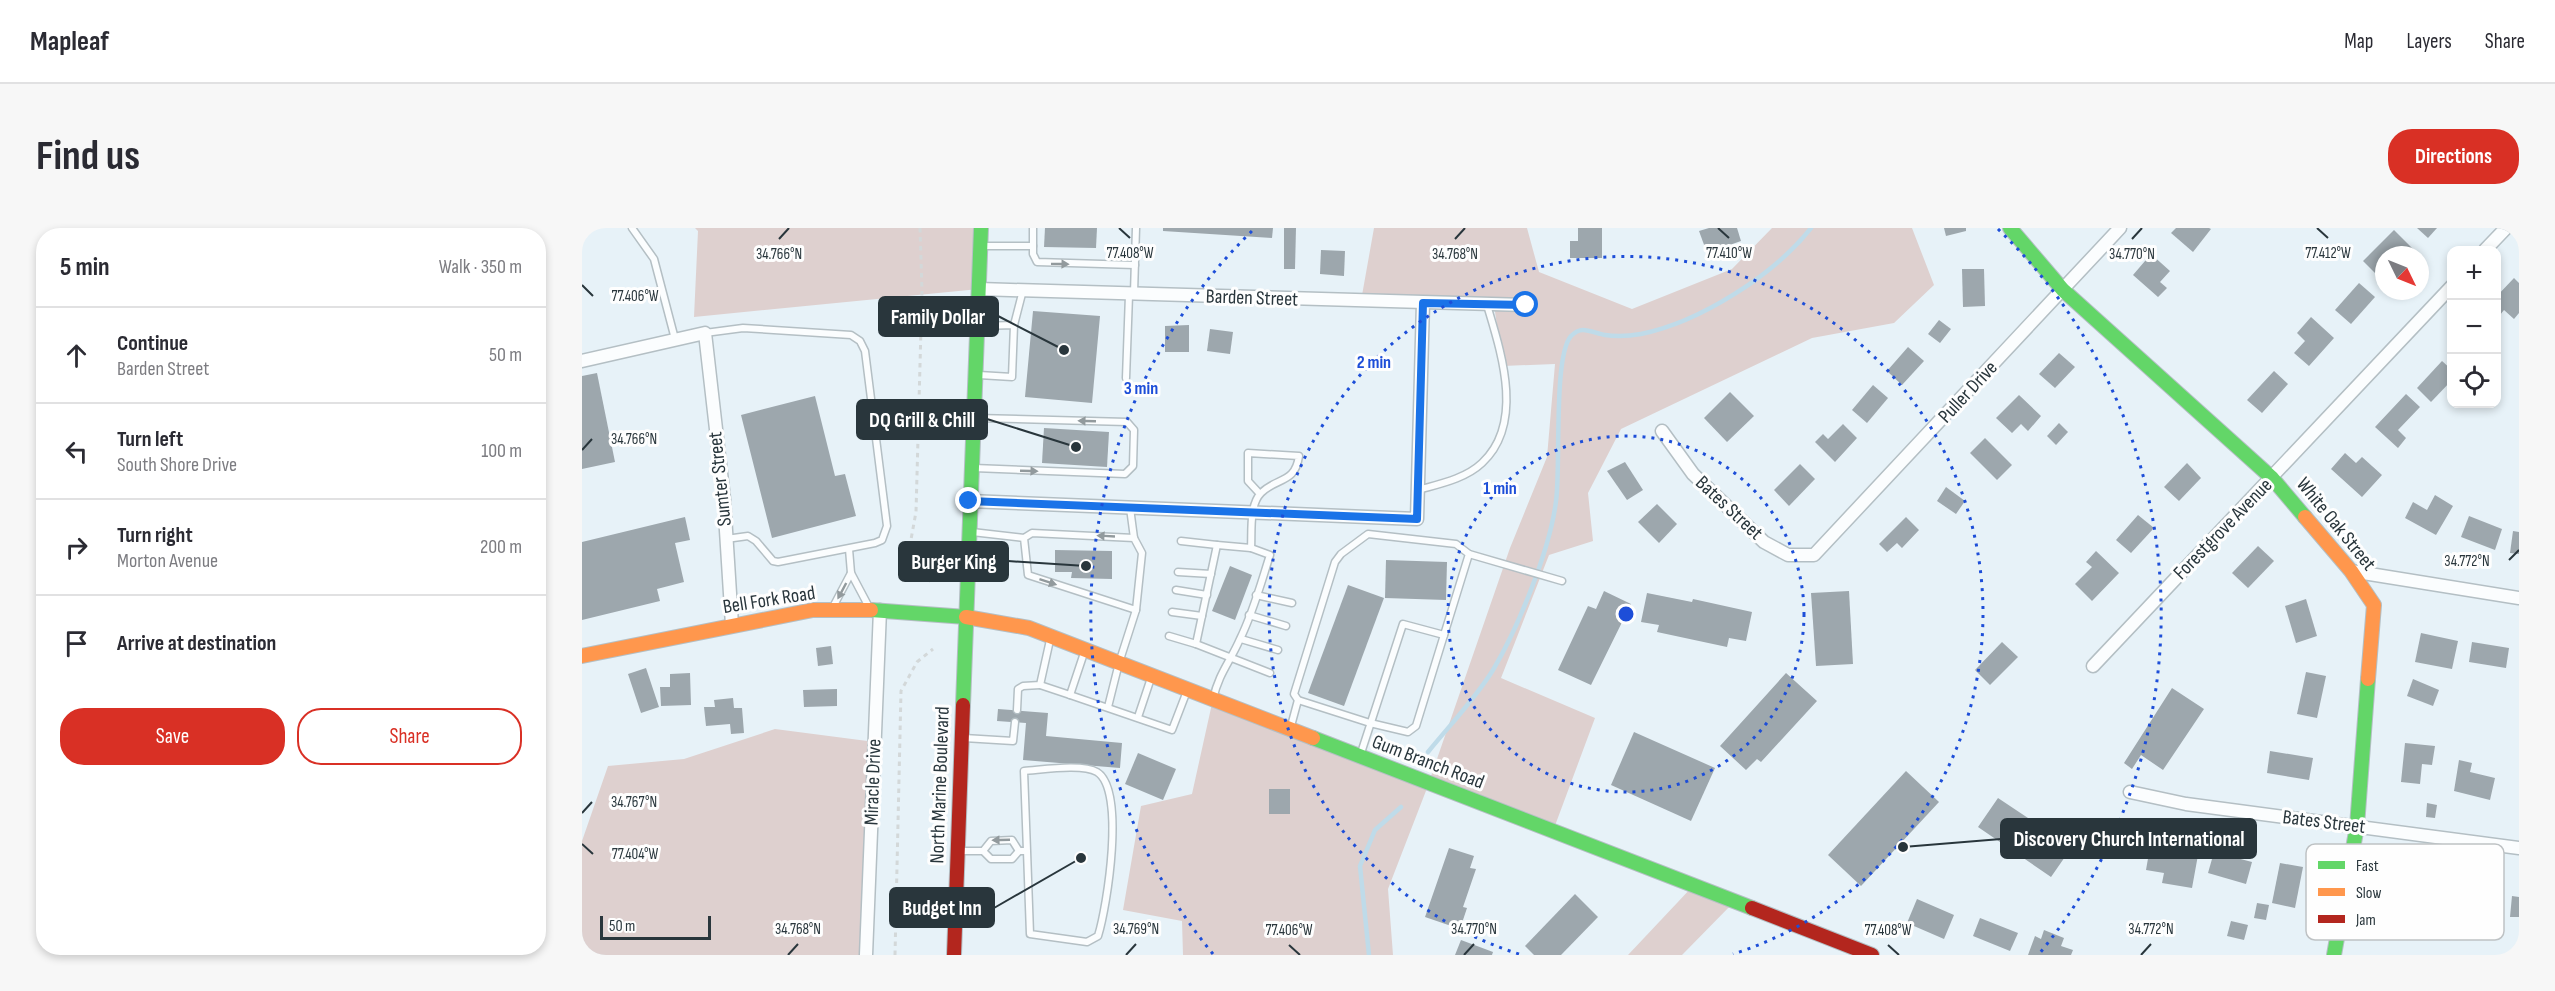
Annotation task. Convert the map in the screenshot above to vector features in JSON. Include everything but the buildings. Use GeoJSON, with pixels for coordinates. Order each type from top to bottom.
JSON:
{"type":"FeatureCollection","features":[{"type":"Feature","properties":{"kind":"main road","name":"North Marine Boulevard"},"geometry":{"type":"LineString","coordinates":[[954,955],[969,501],[981,228]]}},
{"type":"Feature","properties":{"kind":"main road","name":"White Oak Street"},"geometry":{"type":"LineString","coordinates":[[2010,228],[2063,290],[2272,478],[2351,571],[2374,605],[2354,844]]}},
{"type":"Feature","properties":{"kind":"main road","name":"Bell Fork Road"},"geometry":{"type":"LineString","coordinates":[[582,656],[813,610],[875,610],[966,617]]}},
{"type":"Feature","properties":{"kind":"main road","name":"Gum Branch Road"},"geometry":{"type":"LineString","coordinates":[[966,617],[1029,628],[1872,955]]}},
{"type":"Feature","properties":{"kind":"main road","name":"White Oak Street"},"geometry":{"type":"LineString","coordinates":[[2334,955],[2337,940]]}},
{"type":"Feature","properties":{"kind":"street","name":"Puller Drive"},"geometry":{"type":"LineString","coordinates":[[1814,555],[2120,228]]}},
{"type":"Feature","properties":{"kind":"street"},"geometry":{"type":"LineString","coordinates":[[2489,246],[2506,228]]}},
{"type":"Feature","properties":{"kind":"street","name":"Barden Street"},"geometry":{"type":"LineString","coordinates":[[979,289],[1526,305]]}},
{"type":"Feature","properties":{"kind":"street","name":"Forestgrove Avenue"},"geometry":{"type":"LineString","coordinates":[[2093,666],[2447,290]]}},
{"type":"Feature","properties":{"kind":"street"},"geometry":{"type":"LineString","coordinates":[[969,501],[1417,519],[1423,303]]}},
{"type":"Feature","properties":{"kind":"street"},"geometry":{"type":"LineString","coordinates":[[582,361],[705,333]]}},
{"type":"Feature","properties":{"kind":"street","name":"Sumter Street"},"geometry":{"type":"LineString","coordinates":[[705,333],[726,539],[732,625]]}},
{"type":"Feature","properties":{"kind":"street","name":"Bates Street"},"geometry":{"type":"LineString","coordinates":[[1662,431],[1692,474],[1764,542],[1788,555],[1814,555]]}},
{"type":"Feature","properties":{"kind":"street"},"geometry":{"type":"LineString","coordinates":[[2351,571],[2519,598]]}},
{"type":"Feature","properties":{"kind":"street","name":"Miracle Drive"},"geometry":{"type":"LineString","coordinates":[[866,955],[875,610]]}},
{"type":"Feature","properties":{"kind":"street","name":"Bates Street"},"geometry":{"type":"LineString","coordinates":[[2130,792],[2186,804],[2490,844]]}},
{"type":"Feature","properties":{"kind":"street","name":"Bates Street"},"geometry":{"type":"LineString","coordinates":[[2504,846],[2519,848]]}},
{"type":"Feature","properties":{"kind":"lane"},"geometry":{"type":"LineString","coordinates":[[632,228],[654,259],[675,340]]}},
{"type":"Feature","properties":{"kind":"lane"},"geometry":{"type":"LineString","coordinates":[[1033,228],[1034,259],[1042,263],[1135,265]]}},
{"type":"Feature","properties":{"kind":"lane"},"geometry":{"type":"LineString","coordinates":[[1126,378],[1136,228]]}},
{"type":"Feature","properties":{"kind":"lane"},"geometry":{"type":"LineString","coordinates":[[981,246],[1033,246]]}},
{"type":"Feature","properties":{"kind":"lane"},"geometry":{"type":"LineString","coordinates":[[975,375],[1012,377],[1014,325],[1023,290]]}},
{"type":"Feature","properties":{"kind":"lane"},"geometry":{"type":"LineString","coordinates":[[1418,491],[1466,475],[1482,463],[1496,443],[1505,421],[1504,377],[1500,348],[1487,304]]}},
{"type":"Feature","properties":{"kind":"lane"},"geometry":{"type":"LineString","coordinates":[[977,326],[1014,325]]}},
{"type":"Feature","properties":{"kind":"lane"},"geometry":{"type":"LineString","coordinates":[[705,333],[743,328],[851,335],[860,341],[865,351],[887,526],[882,540],[849,549],[778,562],[772,561],[756,541],[748,536],[726,539]]}},
{"type":"Feature","properties":{"kind":"lane"},"geometry":{"type":"LineString","coordinates":[[971,468],[1120,475],[1125,474],[1133,466],[1134,430],[1127,422],[973,418]]}},
{"type":"Feature","properties":{"kind":"lane"},"geometry":{"type":"LineString","coordinates":[[1251,548],[1253,513],[1260,494],[1293,474],[1297,468],[1299,456],[1248,453],[1248,481],[1260,494]]}},
{"type":"Feature","properties":{"kind":"lane"},"geometry":{"type":"LineString","coordinates":[[1108,707],[1136,610],[1142,553],[1134,538],[1130,508]]}},
{"type":"Feature","properties":{"kind":"lane"},"geometry":{"type":"LineString","coordinates":[[968,532],[1024,538],[1032,533],[1134,538]]}},
{"type":"Feature","properties":{"kind":"lane"},"geometry":{"type":"LineString","coordinates":[[1469,554],[1416,726],[1408,732],[1401,732],[1298,700],[1294,694],[1335,561],[1368,534],[1456,544],[1469,554],[1562,581]]}},
{"type":"Feature","properties":{"kind":"lane"},"geometry":{"type":"LineString","coordinates":[[1024,538],[1028,575],[1136,610]]}},
{"type":"Feature","properties":{"kind":"lane"},"geometry":{"type":"LineString","coordinates":[[1181,541],[1251,548],[1270,555],[1241,639],[1218,678],[1213,699]]}},
{"type":"Feature","properties":{"kind":"lane"},"geometry":{"type":"LineString","coordinates":[[1196,644],[1217,545]]}},
{"type":"Feature","properties":{"kind":"lane"},"geometry":{"type":"LineString","coordinates":[[849,549],[851,573],[875,610]]}},
{"type":"Feature","properties":{"kind":"lane"},"geometry":{"type":"LineString","coordinates":[[1178,572],[1211,574]]}},
{"type":"Feature","properties":{"kind":"lane"},"geometry":{"type":"LineString","coordinates":[[832,610],[851,573]]}},
{"type":"Feature","properties":{"kind":"lane"},"geometry":{"type":"LineString","coordinates":[[1176,590],[1207,595]]}},
{"type":"Feature","properties":{"kind":"lane"},"geometry":{"type":"LineString","coordinates":[[1256,595],[1292,603]]}},
{"type":"Feature","properties":{"kind":"lane"},"geometry":{"type":"LineString","coordinates":[[1172,612],[1202,616]]}},
{"type":"Feature","properties":{"kind":"lane"},"geometry":{"type":"LineString","coordinates":[[1249,615],[1286,626]]}},
{"type":"Feature","properties":{"kind":"lane"},"geometry":{"type":"LineString","coordinates":[[1360,756],[1403,624],[1444,636]]}},
{"type":"Feature","properties":{"kind":"lane"},"geometry":{"type":"LineString","coordinates":[[1040,685],[1050,636]]}},
{"type":"Feature","properties":{"kind":"lane"},"geometry":{"type":"LineString","coordinates":[[1169,636],[1270,673]]}},
{"type":"Feature","properties":{"kind":"lane"},"geometry":{"type":"LineString","coordinates":[[1241,639],[1278,650]]}},
{"type":"Feature","properties":{"kind":"lane"},"geometry":{"type":"LineString","coordinates":[[1070,695],[1085,650]]}},
{"type":"Feature","properties":{"kind":"lane"},"geometry":{"type":"LineString","coordinates":[[1138,717],[1152,675]]}},
{"type":"Feature","properties":{"kind":"lane"},"geometry":{"type":"LineString","coordinates":[[1017,710],[1018,689],[1023,686],[1040,685],[1172,730],[1187,689]]}},
{"type":"Feature","properties":{"kind":"lane"},"geometry":{"type":"LineString","coordinates":[[1290,729],[1298,700]]}},
{"type":"Feature","properties":{"kind":"lane"},"geometry":{"type":"LineString","coordinates":[[962,738],[1013,741],[1015,722]]}},
{"type":"Feature","properties":{"kind":"lane"},"geometry":{"type":"LineString","coordinates":[[1084,768],[1094,770],[1102,776],[1109,795],[1113,841],[1106,912],[1098,936],[1088,942],[1029,934],[1027,851],[1024,771],[1084,768]]}},
{"type":"Feature","properties":{"kind":"lane"},"geometry":{"type":"LineString","coordinates":[[983,851],[991,841],[1012,840],[1019,851]]}},
{"type":"Feature","properties":{"kind":"lane"},"geometry":{"type":"LineString","coordinates":[[958,851],[983,851],[991,859],[1012,859],[1019,851],[1027,851]]}},
{"type":"Feature","properties":{"kind":"path"},"geometry":{"type":"LineString","coordinates":[[920,228],[922,291],[916,512],[910,545],[927,582],[933,579]]}},
{"type":"Feature","properties":{"kind":"path"},"geometry":{"type":"LineString","coordinates":[[895,955],[901,691],[917,662],[933,649]]}},
{"type":"Feature","properties":{"kind":"shaded area"},"geometry":{"type":"Polygon","coordinates":[[[695,228],[981,228],[979,289],[694,317],[698,231],[695,228]]]}},
{"type":"Feature","properties":{"kind":"shaded area"},"geometry":{"type":"Polygon","coordinates":[[[1374,228],[1527,228],[1539,272],[1632,309],[1732,269],[1772,228],[1912,228],[1934,285],[1894,323],[1812,338],[1621,429],[1588,493],[1593,541],[1549,555],[1501,678],[1595,718],[1553,831],[1429,783],[1388,889],[1393,955],[1183,955],[1182,921],[1123,910],[1141,806],[1192,794],[1213,699],[1429,782],[1510,548],[1547,457],[1555,364],[1503,366],[1494,305],[1361,301],[1374,228]]]}},
{"type":"Feature","properties":{"kind":"shaded area"},"geometry":{"type":"Polygon","coordinates":[[[775,729],[875,742],[866,955],[582,955],[582,841],[608,766],[684,759],[775,729]]]}},
{"type":"Feature","properties":{"kind":"shaded area"},"geometry":{"type":"Polygon","coordinates":[[[1693,886],[1734,902],[1682,955],[1628,955],[1693,886]]]}},
{"type":"Feature","properties":{"kind":"waterway"},"geometry":{"type":"LineString","coordinates":[[1428,752],[1470,702],[1493,670],[1513,633],[1540,565],[1553,521],[1556,501],[1560,388],[1565,347],[1571,336],[1583,330],[1610,336],[1637,335],[1687,319],[1711,308],[1757,279],[1777,263],[1811,228]]}},
{"type":"Feature","properties":{"kind":"waterway"},"geometry":{"type":"LineString","coordinates":[[1369,955],[1360,866],[1375,830],[1401,807]]}},
{"type":"Feature","properties":{"kind":"traffic: fast"},"geometry":{"type":"LineString","coordinates":[[963,705],[981,228]]}},
{"type":"Feature","properties":{"kind":"traffic: fast"},"geometry":{"type":"LineString","coordinates":[[2010,228],[2063,290],[2272,478],[2305,517]]}},
{"type":"Feature","properties":{"kind":"traffic: fast"},"geometry":{"type":"LineString","coordinates":[[871,610],[966,617]]}},
{"type":"Feature","properties":{"kind":"traffic: fast"},"geometry":{"type":"LineString","coordinates":[[2354,844],[2368,679]]}},
{"type":"Feature","properties":{"kind":"traffic: fast"},"geometry":{"type":"LineString","coordinates":[[1313,738],[1752,908]]}},
{"type":"Feature","properties":{"kind":"traffic: fast"},"geometry":{"type":"LineString","coordinates":[[2334,955],[2337,940]]}},
{"type":"Feature","properties":{"kind":"traffic: slow"},"geometry":{"type":"LineString","coordinates":[[2305,517],[2351,571],[2374,605],[2368,679]]}},
{"type":"Feature","properties":{"kind":"traffic: slow"},"geometry":{"type":"LineString","coordinates":[[582,656],[813,610],[871,610]]}},
{"type":"Feature","properties":{"kind":"traffic: slow"},"geometry":{"type":"LineString","coordinates":[[966,617],[1029,628],[1313,738]]}},
{"type":"Feature","properties":{"kind":"traffic: jam"},"geometry":{"type":"LineString","coordinates":[[954,955],[963,705]]}},
{"type":"Feature","properties":{"kind":"traffic: jam"},"geometry":{"type":"LineString","coordinates":[[1752,908],[1872,955]]}},
{"type":"Feature","properties":{"kind":"place","name":"Family Dollar"},"geometry":{"type":"Point","coordinates":[1064,350]}},
{"type":"Feature","properties":{"kind":"place","name":"DQ Grill & Chill"},"geometry":{"type":"Point","coordinates":[1076,447]}},
{"type":"Feature","properties":{"kind":"place","name":"Burger King"},"geometry":{"type":"Point","coordinates":[1086,566]}},
{"type":"Feature","properties":{"kind":"place","name":"Discovery Church International"},"geometry":{"type":"Point","coordinates":[1903,847]}},
{"type":"Feature","properties":{"kind":"place","name":"Budget Inn"},"geometry":{"type":"Point","coordinates":[1081,858]}},
{"type":"Feature","properties":{"kind":"route"},"geometry":{"type":"LineString","coordinates":[[969,501],[1417,519],[1423,303],[1526,305]]}}]}
